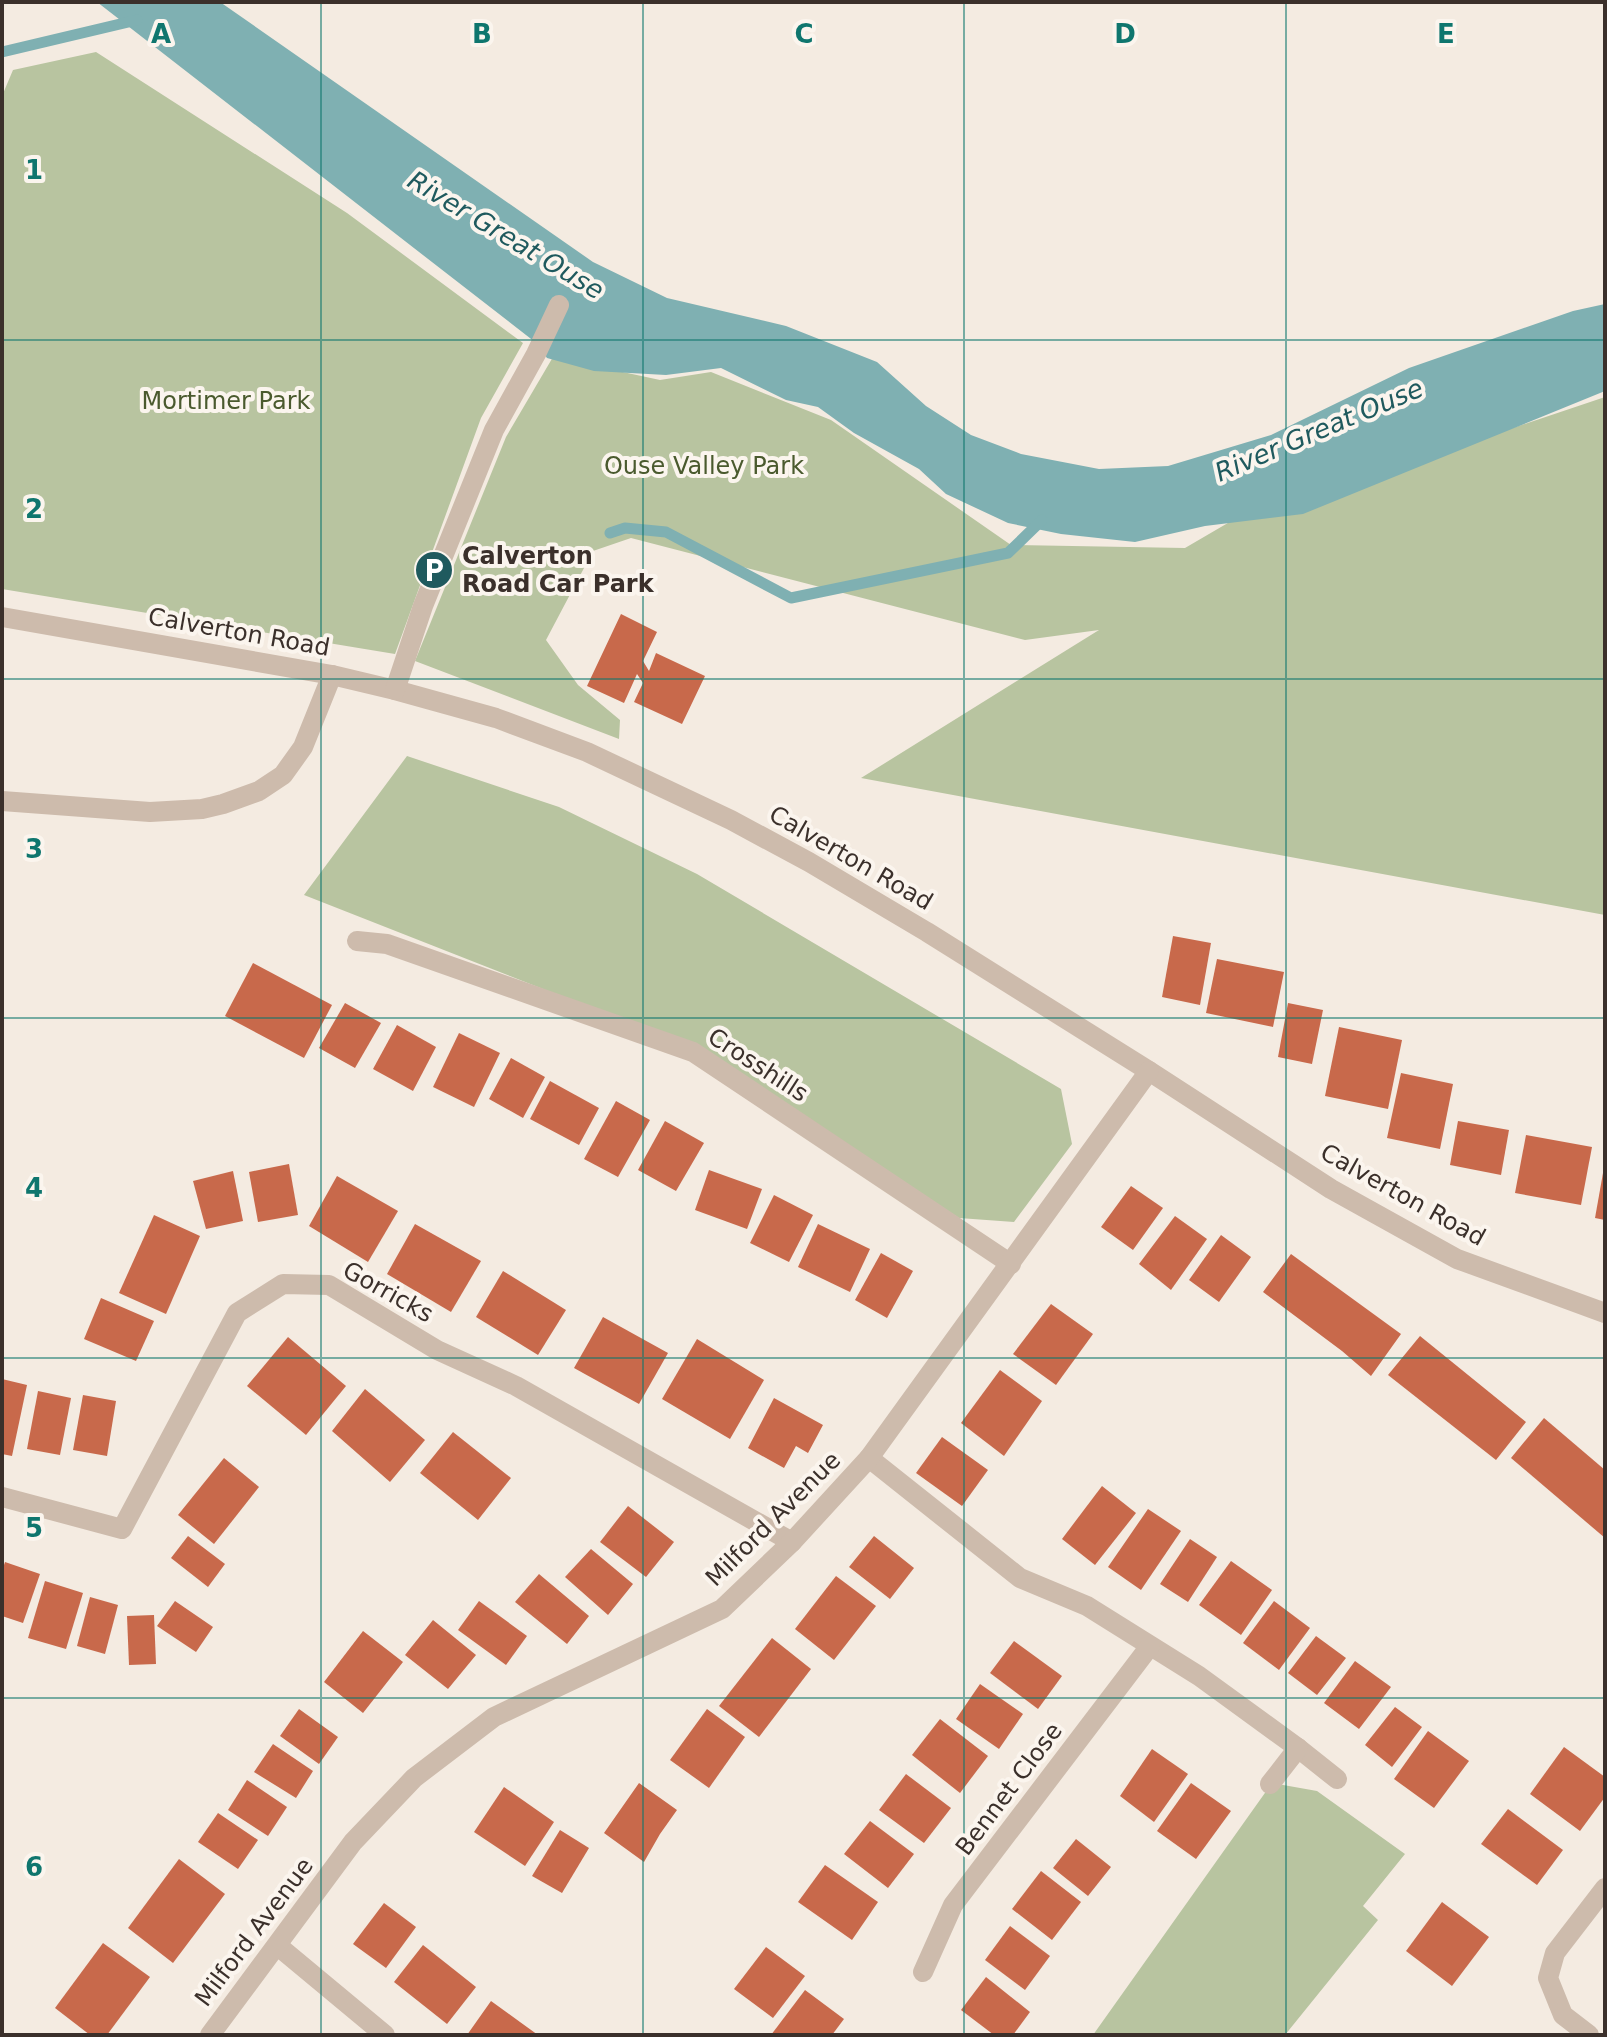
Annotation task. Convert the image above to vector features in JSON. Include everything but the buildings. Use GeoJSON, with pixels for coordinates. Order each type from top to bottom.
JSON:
{"type":"FeatureCollection","features":[{"type":"Feature","properties":{"kind":"street"},"geometry":{"type":"LineString","coordinates":[[395,690],[423,606],[494,430],[559,305]]}},
{"type":"Feature","properties":{"kind":"street","name":"Calverton Road"},"geometry":{"type":"LineString","coordinates":[[2,617],[332,675],[496,718],[587,752],[731,820],[809,862],[1149,1071],[1331,1189],[1457,1259],[1605,1313]]}},
{"type":"Feature","properties":{"kind":"street"},"geometry":{"type":"LineString","coordinates":[[2,801],[150,812],[202,809],[259,791],[283,775],[303,747],[332,675]]}},
{"type":"Feature","properties":{"kind":"street","name":"Crosshills"},"geometry":{"type":"LineString","coordinates":[[357,941],[387,944],[693,1052],[1011,1264]]}},
{"type":"Feature","properties":{"kind":"street","name":"Milford Avenue"},"geometry":{"type":"LineString","coordinates":[[210,2035],[353,1842],[414,1778],[494,1717],[722,1609],[792,1542],[869,1458],[1149,1071]]}},
{"type":"Feature","properties":{"kind":"street","name":"Gorricks"},"geometry":{"type":"LineString","coordinates":[[2,1497],[122,1529],[237,1313],[283,1284],[329,1285],[437,1350],[516,1386],[792,1542]]}},
{"type":"Feature","properties":{"kind":"street"},"geometry":{"type":"LineString","coordinates":[[869,1458],[1020,1578],[1087,1606],[1199,1676],[1337,1779]]}},
{"type":"Feature","properties":{"kind":"street","name":"Bennet Close"},"geometry":{"type":"LineString","coordinates":[[923,1972],[953,1905],[1150,1646]]}},
{"type":"Feature","properties":{"kind":"street"},"geometry":{"type":"LineString","coordinates":[[1270,1784],[1298,1748]]}},
{"type":"Feature","properties":{"kind":"street"},"geometry":{"type":"LineString","coordinates":[[1589,2035],[1563,2015],[1548,1978],[1555,1953],[1605,1888]]}},
{"type":"Feature","properties":{"kind":"street"},"geometry":{"type":"LineString","coordinates":[[278,1946],[385,2035]]}},
{"type":"Feature","properties":{"kind":"green space","name":"Mortimer Park"},"geometry":{"type":"Polygon","coordinates":[[[96,52],[347,213],[523,343],[481,418],[395,654],[2,589],[2,96],[13,70],[96,52]]]}},
{"type":"Feature","properties":{"kind":"green space","name":"Ouse Valley Park"},"geometry":{"type":"Polygon","coordinates":[[[553,357],[660,380],[711,372],[831,420],[1011,545],[1185,548],[1257,506],[1441,452],[1605,397],[1605,915],[861,778],[1099,630],[1025,640],[631,538],[593,551],[546,640],[578,685],[620,720],[619,739],[415,661],[506,437],[553,357]]]}},
{"type":"Feature","properties":{"kind":"green space"},"geometry":{"type":"Polygon","coordinates":[[[407,756],[559,807],[697,874],[1061,1089],[1072,1144],[1014,1222],[959,1218],[690,1047],[304,895],[407,756]]]}},
{"type":"Feature","properties":{"kind":"green space"},"geometry":{"type":"Polygon","coordinates":[[[1272,1783],[1317,1791],[1405,1854],[1363,1906],[1378,1920],[1285,2035],[1093,2035],[1272,1783]]]}},
{"type":"Feature","properties":{"kind":"water","name":"River Great Ouse"},"geometry":{"type":"Polygon","coordinates":[[[97,2],[220,2],[593,262],[667,298],[786,326],[877,362],[926,406],[971,435],[1021,454],[1099,469],[1168,466],[1271,435],[1409,368],[1573,311],[1605,304],[1605,391],[1303,514],[1205,526],[1135,542],[1061,534],[1008,523],[946,494],[919,469],[854,433],[818,407],[786,400],[721,368],[666,375],[594,371],[547,358],[535,342],[97,2]]]}},
{"type":"Feature","properties":{"kind":"waterway"},"geometry":{"type":"LineString","coordinates":[[2,52],[137,20]]}},
{"type":"Feature","properties":{"kind":"waterway"},"geometry":{"type":"LineString","coordinates":[[610,533],[625,528],[666,532],[791,598],[1008,553],[1042,520]]}},
{"type":"Feature","properties":{"kind":"place","name":"Calverton Road Car Park"},"geometry":{"type":"Point","coordinates":[434,570]}}]}
